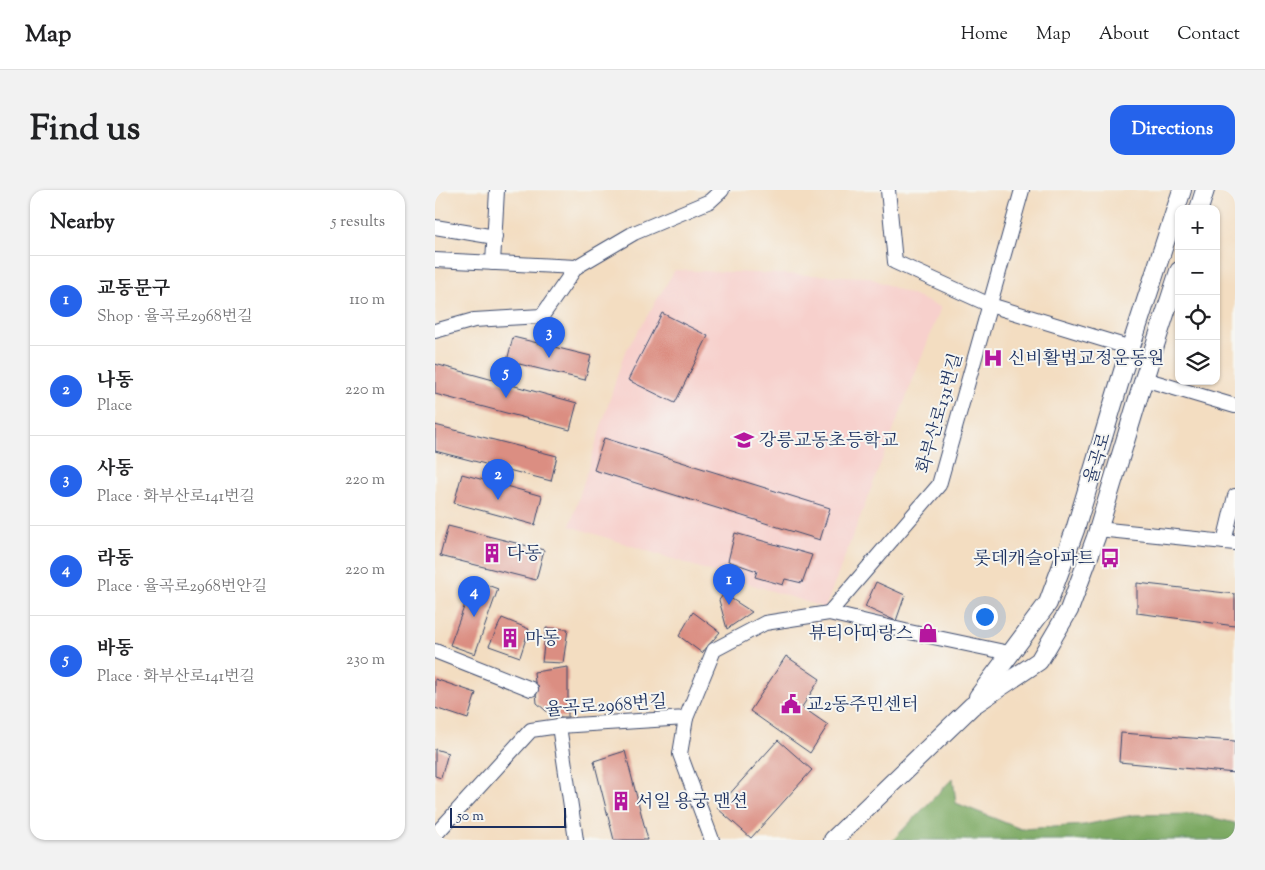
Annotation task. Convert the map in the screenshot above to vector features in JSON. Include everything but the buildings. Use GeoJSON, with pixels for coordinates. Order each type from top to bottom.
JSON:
{"type":"FeatureCollection","features":[{"type":"Feature","properties":{"kind":"street"},"geometry":{"type":"LineString","coordinates":[[493,263],[497,190]]}},
{"type":"Feature","properties":{"kind":"street"},"geometry":{"type":"LineString","coordinates":[[435,331],[474,320],[542,316],[576,266],[634,233],[710,201],[722,190]]}},
{"type":"Feature","properties":{"kind":"street"},"geometry":{"type":"LineString","coordinates":[[888,190],[895,262],[990,305],[1131,348]]}},
{"type":"Feature","properties":{"kind":"street","name":"화부산로131번길"},"geometry":{"type":"LineString","coordinates":[[829,613],[939,485],[1022,190]]}},
{"type":"Feature","properties":{"kind":"street","name":"율곡로"},"geometry":{"type":"LineString","coordinates":[[972,706],[1048,603],[1077,521],[1182,190]]}},
{"type":"Feature","properties":{"kind":"street"},"geometry":{"type":"LineString","coordinates":[[1200,205],[1205,190]]}},
{"type":"Feature","properties":{"kind":"street"},"geometry":{"type":"LineString","coordinates":[[435,227],[495,237]]}},
{"type":"Feature","properties":{"kind":"street"},"geometry":{"type":"LineString","coordinates":[[435,260],[576,266]]}},
{"type":"Feature","properties":{"kind":"street","name":"율곡로"},"geometry":{"type":"LineString","coordinates":[[833,840],[972,706],[1039,661],[1069,610],[1098,529],[1175,283]]}},
{"type":"Feature","properties":{"kind":"street"},"geometry":{"type":"LineString","coordinates":[[1144,379],[1235,406]]}},
{"type":"Feature","properties":{"kind":"street"},"geometry":{"type":"LineString","coordinates":[[1077,521],[1098,529],[1229,542],[1235,496]]}},
{"type":"Feature","properties":{"kind":"street","name":"율곡로2968번길"},"geometry":{"type":"LineString","coordinates":[[435,835],[531,730],[559,726],[686,718],[714,650],[765,623],[829,613],[1009,654]]}},
{"type":"Feature","properties":{"kind":"street"},"geometry":{"type":"LineString","coordinates":[[435,651],[531,689]]}},
{"type":"Feature","properties":{"kind":"street"},"geometry":{"type":"LineString","coordinates":[[686,718],[680,754],[712,840]]}},
{"type":"Feature","properties":{"kind":"street"},"geometry":{"type":"LineString","coordinates":[[559,726],[576,840]]}},
{"type":"Feature","properties":{"kind":"shaded area","name":"강릉교동초등학교"},"geometry":{"type":"Polygon","coordinates":[[[675,270],[868,277],[941,307],[825,608],[570,526],[624,354],[675,270]]]}},
{"type":"Feature","properties":{"kind":"green space"},"geometry":{"type":"Polygon","coordinates":[[[953,778],[956,803],[1021,829],[1084,825],[1133,815],[1197,814],[1235,823],[1235,840],[893,840],[953,778]]]}},
{"type":"Feature","properties":{"kind":"place","name":"사동"},"geometry":{"type":"Point","coordinates":[549,358]}},
{"type":"Feature","properties":{"kind":"place","name":"신비활법교정운동원"},"geometry":{"type":"Point","coordinates":[993,358]}},
{"type":"Feature","properties":{"kind":"place","name":"바동"},"geometry":{"type":"Point","coordinates":[506,398]}},
{"type":"Feature","properties":{"kind":"place","name":"강릉교동초등학교"},"geometry":{"type":"Point","coordinates":[744,440]}},
{"type":"Feature","properties":{"kind":"place","name":"나동"},"geometry":{"type":"Point","coordinates":[498,500]}},
{"type":"Feature","properties":{"kind":"place","name":"다동"},"geometry":{"type":"Point","coordinates":[492,553]}},
{"type":"Feature","properties":{"kind":"place","name":"롯데캐슬아파트"},"geometry":{"type":"Point","coordinates":[1110,558]}},
{"type":"Feature","properties":{"kind":"place","name":"교동문구"},"geometry":{"type":"Point","coordinates":[729,605]}},
{"type":"Feature","properties":{"kind":"place","name":"라동"},"geometry":{"type":"Point","coordinates":[474,617]}},
{"type":"Feature","properties":{"kind":"place","name":"뷰티아띠랑스"},"geometry":{"type":"Point","coordinates":[928,633]}},
{"type":"Feature","properties":{"kind":"place","name":"마동"},"geometry":{"type":"Point","coordinates":[510,638]}},
{"type":"Feature","properties":{"kind":"place","name":"교2동주민센터"},"geometry":{"type":"Point","coordinates":[791,704]}},
{"type":"Feature","properties":{"kind":"place","name":"서일 용궁 맨션"},"geometry":{"type":"Point","coordinates":[621,801]}}]}
